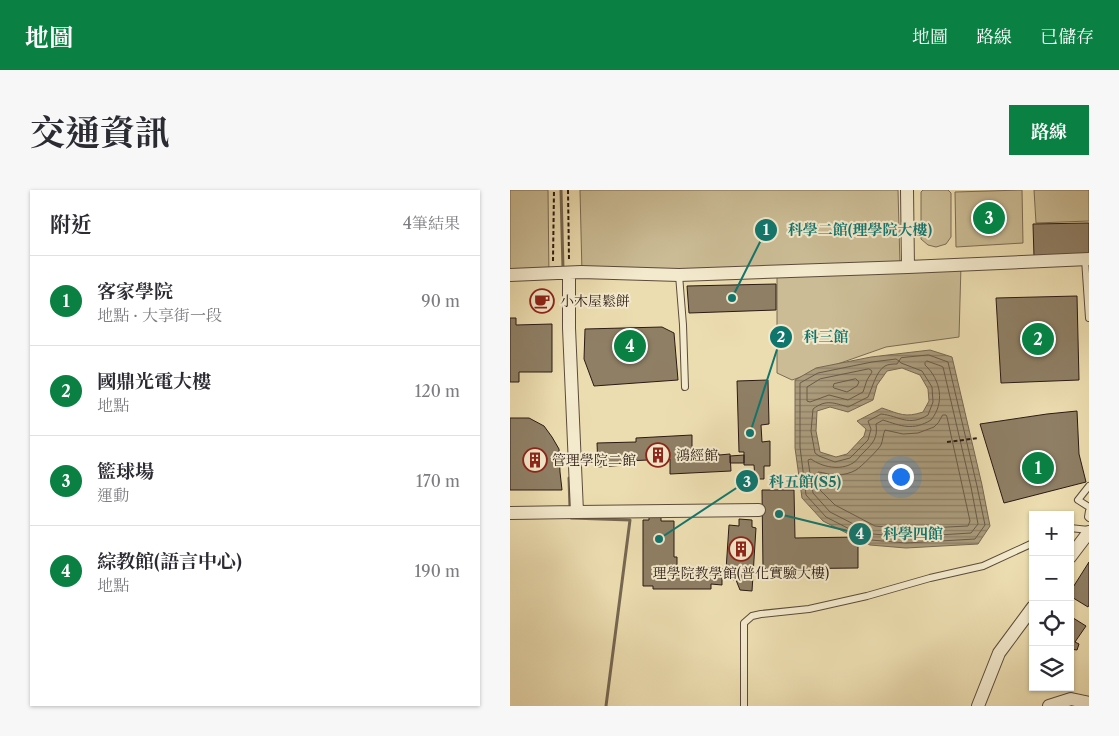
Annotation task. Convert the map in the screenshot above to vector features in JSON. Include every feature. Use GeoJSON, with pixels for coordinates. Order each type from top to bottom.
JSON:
{"type":"FeatureCollection","features":[{"type":"Feature","properties":{"kind":"street"},"geometry":{"type":"LineString","coordinates":[[907,190],[908,267]]}},
{"type":"Feature","properties":{"kind":"street"},"geometry":{"type":"LineString","coordinates":[[510,275],[553,273],[679,275],[1087,260]]}},
{"type":"Feature","properties":{"kind":"street"},"geometry":{"type":"LineString","coordinates":[[569,273],[569,328],[577,512]]}},
{"type":"Feature","properties":{"kind":"street"},"geometry":{"type":"LineString","coordinates":[[510,513],[759,510]]}},
{"type":"Feature","properties":{"kind":"street"},"geometry":{"type":"LineString","coordinates":[[1071,556],[1089,531]]}},
{"type":"Feature","properties":{"kind":"street"},"geometry":{"type":"LineString","coordinates":[[978,706],[999,653],[1029,612]]}},
{"type":"Feature","properties":{"kind":"street"},"geometry":{"type":"LineString","coordinates":[[1049,706],[1071,699],[1089,703]]}},
{"type":"Feature","properties":{"kind":"lane"},"geometry":{"type":"LineString","coordinates":[[1087,260],[1089,318]]}},
{"type":"Feature","properties":{"kind":"lane"},"geometry":{"type":"LineString","coordinates":[[679,275],[686,387]]}},
{"type":"Feature","properties":{"kind":"lane"},"geometry":{"type":"LineString","coordinates":[[1089,486],[1078,500],[1089,506]]}},
{"type":"Feature","properties":{"kind":"lane"},"geometry":{"type":"LineString","coordinates":[[1089,511],[1089,518]]}},
{"type":"Feature","properties":{"kind":"lane"},"geometry":{"type":"LineString","coordinates":[[1074,529],[1089,531]]}},
{"type":"Feature","properties":{"kind":"lane"},"geometry":{"type":"LineString","coordinates":[[744,706],[744,623],[752,616],[769,612],[809,608],[867,596],[930,578],[983,566],[1029,545]]}},
{"type":"Feature","properties":{"kind":"path"},"geometry":{"type":"LineString","coordinates":[[553,273],[554,190]]}},
{"type":"Feature","properties":{"kind":"path"},"geometry":{"type":"LineString","coordinates":[[568,190],[569,273]]}},
{"type":"Feature","properties":{"kind":"path"},"geometry":{"type":"LineString","coordinates":[[947,442],[979,438]]}},
{"type":"Feature","properties":{"kind":"shaded area"},"geometry":{"type":"Polygon","coordinates":[[[510,190],[548,190],[549,278],[510,278],[510,190]]]}},
{"type":"Feature","properties":{"kind":"shaded area"},"geometry":{"type":"Polygon","coordinates":[[[580,190],[898,190],[900,265],[582,274],[580,190]]]}},
{"type":"Feature","properties":{"kind":"shaded area"},"geometry":{"type":"Polygon","coordinates":[[[923,190],[948,190],[951,193],[951,237],[946,244],[936,247],[928,245],[921,239],[921,192],[923,190]]]}},
{"type":"Feature","properties":{"kind":"shaded area"},"geometry":{"type":"Polygon","coordinates":[[[1022,190],[1023,243],[956,247],[955,192],[1022,190]]]}},
{"type":"Feature","properties":{"kind":"shaded area"},"geometry":{"type":"Polygon","coordinates":[[[1034,190],[1089,190],[1089,221],[1036,223],[1034,190]]]}},
{"type":"Feature","properties":{"kind":"shaded area"},"geometry":{"type":"Polygon","coordinates":[[[961,265],[959,337],[886,347],[792,380],[777,373],[777,271],[961,265]]]}},
{"type":"Feature","properties":{"kind":"water"},"geometry":{"type":"Polygon","coordinates":[[[930,350],[952,357],[990,526],[978,544],[906,548],[870,545],[823,521],[802,498],[795,448],[795,380],[816,368],[871,357],[930,350]],[[902,368],[887,371],[877,385],[873,400],[848,412],[830,407],[817,411],[816,431],[820,452],[836,457],[847,454],[864,436],[866,429],[857,421],[882,408],[907,415],[923,412],[929,401],[928,389],[920,375],[902,368]]]}},
{"type":"Feature","properties":{"kind":"building"},"geometry":{"type":"Polygon","coordinates":[[[1089,223],[1089,255],[1034,257],[1033,224],[1089,223]]]}},
{"type":"Feature","properties":{"kind":"building"},"geometry":{"type":"Polygon","coordinates":[[[776,284],[776,310],[689,313],[687,286],[776,284]]]}},
{"type":"Feature","properties":{"kind":"building"},"geometry":{"type":"Polygon","coordinates":[[[1077,296],[1079,380],[1001,383],[996,298],[1077,296]]]}},
{"type":"Feature","properties":{"kind":"building"},"geometry":{"type":"Polygon","coordinates":[[[510,318],[516,318],[516,325],[552,324],[552,372],[519,372],[519,382],[510,382],[510,318]]]}},
{"type":"Feature","properties":{"kind":"building"},"geometry":{"type":"Polygon","coordinates":[[[662,327],[674,333],[678,380],[594,386],[584,359],[585,329],[662,327]]]}},
{"type":"Feature","properties":{"kind":"building"},"geometry":{"type":"Polygon","coordinates":[[[768,380],[769,424],[761,425],[762,442],[770,441],[770,466],[764,466],[764,479],[755,479],[754,465],[744,465],[744,452],[739,452],[737,381],[768,380]]]}},
{"type":"Feature","properties":{"kind":"building"},"geometry":{"type":"Polygon","coordinates":[[[1077,411],[1079,454],[1086,482],[1004,503],[980,424],[1077,411]]]}},
{"type":"Feature","properties":{"kind":"building","name":"管理學院二館"},"geometry":{"type":"Polygon","coordinates":[[[510,418],[529,418],[544,426],[552,437],[559,449],[562,490],[510,490],[510,418]]]}},
{"type":"Feature","properties":{"kind":"building","name":"鴻經館"},"geometry":{"type":"Polygon","coordinates":[[[692,435],[692,452],[718,451],[719,455],[730,454],[731,471],[670,474],[670,459],[626,461],[626,465],[598,467],[597,443],[636,442],[636,438],[692,435]]]}},
{"type":"Feature","properties":{"kind":"building"},"geometry":{"type":"Polygon","coordinates":[[[744,455],[744,463],[730,463],[730,456],[744,455]]]}},
{"type":"Feature","properties":{"kind":"building"},"geometry":{"type":"Polygon","coordinates":[[[762,490],[794,490],[795,538],[858,537],[858,568],[763,569],[762,490]]]}},
{"type":"Feature","properties":{"kind":"building"},"geometry":{"type":"Polygon","coordinates":[[[649,515],[661,515],[661,521],[674,521],[674,557],[677,557],[677,568],[722,568],[722,585],[711,584],[711,589],[653,589],[653,586],[643,586],[643,520],[649,520],[649,515]]]}},
{"type":"Feature","properties":{"kind":"building","name":"理學院教學館(普化實驗大樓)"},"geometry":{"type":"Polygon","coordinates":[[[739,519],[752,520],[752,527],[756,528],[752,591],[740,590],[736,580],[733,580],[733,570],[726,570],[729,525],[739,526],[739,519]]]}},
{"type":"Feature","properties":{"kind":"building"},"geometry":{"type":"Polygon","coordinates":[[[1089,562],[1088,607],[1074,598],[1074,586],[1089,562]]]}},
{"type":"Feature","properties":{"kind":"building"},"geometry":{"type":"Polygon","coordinates":[[[1074,618],[1086,626],[1075,642],[1079,644],[1077,650],[1074,650],[1074,618]]]}},
{"type":"Feature","properties":{"kind":"waterway"},"geometry":{"type":"LineString","coordinates":[[561,190],[563,269]]}},
{"type":"Feature","properties":{"kind":"waterway"},"geometry":{"type":"LineString","coordinates":[[569,478],[570,509]]}},
{"type":"Feature","properties":{"kind":"waterway"},"geometry":{"type":"LineString","coordinates":[[571,516],[571,518],[630,520],[606,706]]}},
{"type":"Feature","properties":{"kind":"place","name":"籃球場"},"geometry":{"type":"Point","coordinates":[989,218]}},
{"type":"Feature","properties":{"kind":"place","name":"科學二館(理學院大樓)"},"geometry":{"type":"Point","coordinates":[732,298]}},
{"type":"Feature","properties":{"kind":"place","name":"小木屋鬆餅"},"geometry":{"type":"Point","coordinates":[542,301]}},
{"type":"Feature","properties":{"kind":"place","name":"國鼎光電大樓"},"geometry":{"type":"Point","coordinates":[1038,339]}},
{"type":"Feature","properties":{"kind":"place","name":"綜教館(語言中心)"},"geometry":{"type":"Point","coordinates":[630,346]}},
{"type":"Feature","properties":{"kind":"place","name":"科三館"},"geometry":{"type":"Point","coordinates":[750,433]}},
{"type":"Feature","properties":{"kind":"place","name":"鴻經館"},"geometry":{"type":"Point","coordinates":[658,455]}},
{"type":"Feature","properties":{"kind":"place","name":"管理學院二館"},"geometry":{"type":"Point","coordinates":[535,460]}},
{"type":"Feature","properties":{"kind":"place","name":"客家學院"},"geometry":{"type":"Point","coordinates":[1038,468]}},
{"type":"Feature","properties":{"kind":"place","name":"科學四館"},"geometry":{"type":"Point","coordinates":[779,514]}},
{"type":"Feature","properties":{"kind":"place","name":"科五館(S5)"},"geometry":{"type":"Point","coordinates":[659,539]}},
{"type":"Feature","properties":{"kind":"place","name":"理學院教學館(普化實驗大樓)"},"geometry":{"type":"Point","coordinates":[741,549]}}]}
